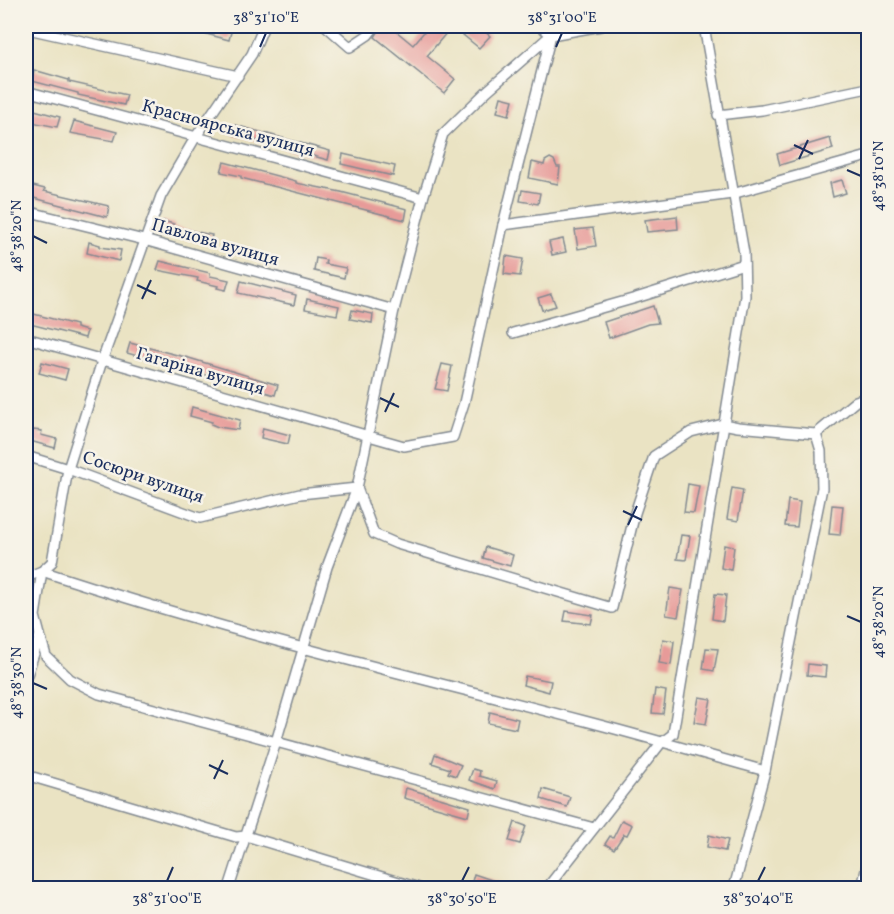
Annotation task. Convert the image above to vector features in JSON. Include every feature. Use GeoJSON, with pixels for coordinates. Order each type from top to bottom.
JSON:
{"type":"FeatureCollection","features":[{"type":"Feature","properties":{"kind":"street"},"geometry":{"type":"LineString","coordinates":[[26,574],[29,576],[42,571],[52,562],[68,469],[102,361],[161,196],[195,138],[252,54],[264,26]]}},
{"type":"Feature","properties":{"kind":"street"},"geometry":{"type":"LineString","coordinates":[[326,26],[350,47],[368,35],[375,26]]}},
{"type":"Feature","properties":{"kind":"street"},"geometry":{"type":"LineString","coordinates":[[541,26],[551,35]]}},
{"type":"Feature","properties":{"kind":"street"},"geometry":{"type":"LineString","coordinates":[[229,888],[276,742],[327,567],[357,488],[394,310],[423,198],[443,134],[487,91],[551,35],[601,26]]}},
{"type":"Feature","properties":{"kind":"street"},"geometry":{"type":"LineString","coordinates":[[548,888],[661,742],[673,734],[745,296],[744,264],[704,26]]}},
{"type":"Feature","properties":{"kind":"street"},"geometry":{"type":"LineString","coordinates":[[26,40],[28,27],[238,76]]}},
{"type":"Feature","properties":{"kind":"street"},"geometry":{"type":"LineString","coordinates":[[551,35],[503,225],[732,194],[868,156]]}},
{"type":"Feature","properties":{"kind":"street"},"geometry":{"type":"LineString","coordinates":[[718,115],[762,110],[868,88]]}},
{"type":"Feature","properties":{"kind":"street","name":"Красноярська вулиця"},"geometry":{"type":"LineString","coordinates":[[26,91],[423,198]]}},
{"type":"Feature","properties":{"kind":"street","name":"Павлова вулиця"},"geometry":{"type":"LineString","coordinates":[[26,211],[144,240],[394,310]]}},
{"type":"Feature","properties":{"kind":"street","name":"Гагаріна вулиця"},"geometry":{"type":"LineString","coordinates":[[26,338],[404,447],[453,437],[464,403],[503,225]]}},
{"type":"Feature","properties":{"kind":"street"},"geometry":{"type":"LineString","coordinates":[[513,333],[744,264]]}},
{"type":"Feature","properties":{"kind":"street"},"geometry":{"type":"LineString","coordinates":[[357,488],[374,534],[398,544],[612,608],[635,513],[654,456],[691,432],[723,424],[738,428],[816,434],[856,401],[868,398]]}},
{"type":"Feature","properties":{"kind":"street"},"geometry":{"type":"LineString","coordinates":[[734,888],[765,771],[822,488],[821,451],[816,434]]}},
{"type":"Feature","properties":{"kind":"street","name":"Сосюри вулиця"},"geometry":{"type":"LineString","coordinates":[[26,456],[68,469],[200,518],[300,494],[357,488]]}},
{"type":"Feature","properties":{"kind":"street"},"geometry":{"type":"LineString","coordinates":[[42,571],[35,616],[46,656],[70,679],[99,694],[594,828]]}},
{"type":"Feature","properties":{"kind":"street"},"geometry":{"type":"LineString","coordinates":[[42,571],[125,599],[304,649],[765,771]]}},
{"type":"Feature","properties":{"kind":"street"},"geometry":{"type":"LineString","coordinates":[[26,678],[40,635]]}},
{"type":"Feature","properties":{"kind":"street"},"geometry":{"type":"LineString","coordinates":[[26,775],[236,837],[246,836],[419,888]]}},
{"type":"Feature","properties":{"kind":"street"},"geometry":{"type":"LineString","coordinates":[[862,888],[868,861]]}},
{"type":"Feature","properties":{"kind":"street"},"geometry":{"type":"LineString","coordinates":[[26,887],[30,888]]}},
{"type":"Feature","properties":{"kind":"building"},"geometry":{"type":"Polygon","coordinates":[[[200,26],[232,28],[229,40],[199,32],[200,26]]]}},
{"type":"Feature","properties":{"kind":"building"},"geometry":{"type":"Polygon","coordinates":[[[382,26],[390,26],[413,45],[429,26],[452,26],[427,56],[455,79],[444,93],[375,37],[382,26]]]}},
{"type":"Feature","properties":{"kind":"building"},"geometry":{"type":"Polygon","coordinates":[[[452,26],[478,26],[490,36],[479,48],[452,26]]]}},
{"type":"Feature","properties":{"kind":"building"},"geometry":{"type":"Polygon","coordinates":[[[34,70],[69,80],[69,82],[127,95],[124,105],[78,95],[78,93],[32,81],[34,70]]]}},
{"type":"Feature","properties":{"kind":"building"},"geometry":{"type":"Polygon","coordinates":[[[501,97],[513,100],[509,115],[497,112],[501,97]]]}},
{"type":"Feature","properties":{"kind":"building"},"geometry":{"type":"Polygon","coordinates":[[[27,108],[60,117],[57,127],[26,121],[27,108]]]}},
{"type":"Feature","properties":{"kind":"building"},"geometry":{"type":"Polygon","coordinates":[[[74,121],[117,132],[114,141],[70,133],[74,121]]]}},
{"type":"Feature","properties":{"kind":"building"},"geometry":{"type":"Polygon","coordinates":[[[235,125],[330,151],[328,160],[232,134],[235,125]]]}},
{"type":"Feature","properties":{"kind":"building"},"geometry":{"type":"Polygon","coordinates":[[[830,138],[833,149],[780,165],[777,154],[830,138]]]}},
{"type":"Feature","properties":{"kind":"building"},"geometry":{"type":"Polygon","coordinates":[[[343,154],[395,166],[393,176],[341,164],[343,154]]]}},
{"type":"Feature","properties":{"kind":"building"},"geometry":{"type":"Polygon","coordinates":[[[550,158],[554,160],[557,167],[560,167],[558,184],[529,178],[532,162],[544,165],[545,161],[550,158]]]}},
{"type":"Feature","properties":{"kind":"building"},"geometry":{"type":"Polygon","coordinates":[[[224,162],[296,181],[296,183],[407,209],[405,220],[221,172],[224,162]]]}},
{"type":"Feature","properties":{"kind":"building"},"geometry":{"type":"Polygon","coordinates":[[[842,180],[846,193],[833,197],[830,183],[842,180]]]}},
{"type":"Feature","properties":{"kind":"building"},"geometry":{"type":"Polygon","coordinates":[[[33,186],[45,189],[44,191],[109,206],[107,217],[30,197],[33,186]]]}},
{"type":"Feature","properties":{"kind":"building"},"geometry":{"type":"Polygon","coordinates":[[[522,190],[540,193],[538,204],[520,201],[522,190]]]}},
{"type":"Feature","properties":{"kind":"building"},"geometry":{"type":"Polygon","coordinates":[[[677,216],[678,229],[647,232],[645,220],[677,216]]]}},
{"type":"Feature","properties":{"kind":"building"},"geometry":{"type":"Polygon","coordinates":[[[163,221],[174,224],[174,227],[212,235],[210,244],[161,233],[163,221]]]}},
{"type":"Feature","properties":{"kind":"building"},"geometry":{"type":"Polygon","coordinates":[[[593,228],[596,246],[578,249],[575,230],[593,228]]]}},
{"type":"Feature","properties":{"kind":"building"},"geometry":{"type":"Polygon","coordinates":[[[563,239],[566,252],[552,255],[549,242],[563,239]]]}},
{"type":"Feature","properties":{"kind":"building"},"geometry":{"type":"Polygon","coordinates":[[[89,242],[100,245],[100,247],[121,250],[119,261],[87,253],[89,242]]]}},
{"type":"Feature","properties":{"kind":"building"},"geometry":{"type":"Polygon","coordinates":[[[506,256],[523,259],[520,276],[504,274],[506,256]]]}},
{"type":"Feature","properties":{"kind":"building"},"geometry":{"type":"Polygon","coordinates":[[[316,258],[326,260],[325,264],[346,268],[344,278],[314,271],[316,258]]]}},
{"type":"Feature","properties":{"kind":"building"},"geometry":{"type":"Polygon","coordinates":[[[160,261],[229,280],[226,290],[197,281],[198,278],[157,270],[160,261]]]}},
{"type":"Feature","properties":{"kind":"building"},"geometry":{"type":"Polygon","coordinates":[[[241,281],[296,295],[294,305],[238,293],[241,281]]]}},
{"type":"Feature","properties":{"kind":"building"},"geometry":{"type":"Polygon","coordinates":[[[551,294],[556,306],[542,310],[538,298],[551,294]]]}},
{"type":"Feature","properties":{"kind":"building"},"geometry":{"type":"Polygon","coordinates":[[[307,299],[339,306],[337,315],[305,309],[307,299]]]}},
{"type":"Feature","properties":{"kind":"building"},"geometry":{"type":"Polygon","coordinates":[[[653,306],[658,323],[648,324],[609,338],[604,322],[653,306]]]}},
{"type":"Feature","properties":{"kind":"building"},"geometry":{"type":"Polygon","coordinates":[[[352,310],[373,314],[372,323],[350,319],[352,310]]]}},
{"type":"Feature","properties":{"kind":"building"},"geometry":{"type":"Polygon","coordinates":[[[26,312],[76,325],[76,328],[87,331],[85,338],[26,323],[26,312]]]}},
{"type":"Feature","properties":{"kind":"building"},"geometry":{"type":"Polygon","coordinates":[[[130,343],[278,385],[275,395],[127,353],[130,343]]]}},
{"type":"Feature","properties":{"kind":"building"},"geometry":{"type":"Polygon","coordinates":[[[42,362],[68,369],[65,380],[39,373],[42,362]]]}},
{"type":"Feature","properties":{"kind":"building"},"geometry":{"type":"Polygon","coordinates":[[[442,364],[452,366],[447,391],[435,389],[442,364]]]}},
{"type":"Feature","properties":{"kind":"building"},"geometry":{"type":"Polygon","coordinates":[[[192,407],[240,420],[238,430],[218,427],[211,424],[212,422],[190,416],[192,407]]]}},
{"type":"Feature","properties":{"kind":"building"},"geometry":{"type":"Polygon","coordinates":[[[263,428],[290,435],[288,444],[261,438],[263,428]]]}},
{"type":"Feature","properties":{"kind":"building"},"geometry":{"type":"Polygon","coordinates":[[[33,430],[42,431],[41,435],[57,439],[55,448],[30,441],[33,430]]]}},
{"type":"Feature","properties":{"kind":"building"},"geometry":{"type":"Polygon","coordinates":[[[688,484],[699,486],[694,513],[684,512],[688,484]]]}},
{"type":"Feature","properties":{"kind":"building"},"geometry":{"type":"Polygon","coordinates":[[[732,488],[743,490],[738,521],[727,519],[732,488]]]}},
{"type":"Feature","properties":{"kind":"building"},"geometry":{"type":"Polygon","coordinates":[[[788,500],[800,502],[797,527],[785,526],[788,500]]]}},
{"type":"Feature","properties":{"kind":"building"},"geometry":{"type":"Polygon","coordinates":[[[832,505],[843,506],[840,535],[829,534],[832,505]]]}},
{"type":"Feature","properties":{"kind":"building"},"geometry":{"type":"Polygon","coordinates":[[[681,535],[690,536],[686,560],[677,559],[681,535]]]}},
{"type":"Feature","properties":{"kind":"building"},"geometry":{"type":"Polygon","coordinates":[[[724,545],[734,547],[731,570],[721,568],[724,545]]]}},
{"type":"Feature","properties":{"kind":"building"},"geometry":{"type":"Polygon","coordinates":[[[486,547],[513,555],[510,566],[483,558],[486,547]]]}},
{"type":"Feature","properties":{"kind":"building"},"geometry":{"type":"Polygon","coordinates":[[[670,588],[683,590],[678,617],[666,615],[670,588]]]}},
{"type":"Feature","properties":{"kind":"building"},"geometry":{"type":"Polygon","coordinates":[[[715,594],[726,595],[723,621],[712,619],[715,594]]]}},
{"type":"Feature","properties":{"kind":"building"},"geometry":{"type":"Polygon","coordinates":[[[566,611],[593,615],[591,624],[564,621],[566,611]]]}},
{"type":"Feature","properties":{"kind":"building"},"geometry":{"type":"Polygon","coordinates":[[[663,639],[674,641],[671,665],[659,663],[663,639]]]}},
{"type":"Feature","properties":{"kind":"building"},"geometry":{"type":"Polygon","coordinates":[[[706,648],[718,649],[714,671],[703,669],[706,648]]]}},
{"type":"Feature","properties":{"kind":"building"},"geometry":{"type":"Polygon","coordinates":[[[808,664],[826,666],[825,677],[807,675],[808,664]]]}},
{"type":"Feature","properties":{"kind":"building"},"geometry":{"type":"Polygon","coordinates":[[[525,676],[551,681],[549,692],[523,685],[525,676]]]}},
{"type":"Feature","properties":{"kind":"building"},"geometry":{"type":"Polygon","coordinates":[[[655,689],[666,691],[663,714],[652,713],[655,689]]]}},
{"type":"Feature","properties":{"kind":"building"},"geometry":{"type":"Polygon","coordinates":[[[699,697],[711,699],[706,724],[694,722],[699,697]]]}},
{"type":"Feature","properties":{"kind":"building"},"geometry":{"type":"Polygon","coordinates":[[[490,712],[518,719],[516,729],[488,723],[490,712]]]}},
{"type":"Feature","properties":{"kind":"building"},"geometry":{"type":"Polygon","coordinates":[[[435,754],[461,765],[456,776],[448,773],[450,769],[432,763],[435,754]]]}},
{"type":"Feature","properties":{"kind":"building"},"geometry":{"type":"Polygon","coordinates":[[[473,769],[480,771],[479,776],[497,781],[495,789],[469,780],[473,769]]]}},
{"type":"Feature","properties":{"kind":"building"},"geometry":{"type":"Polygon","coordinates":[[[406,788],[470,807],[468,816],[404,798],[406,788]]]}},
{"type":"Feature","properties":{"kind":"building"},"geometry":{"type":"Polygon","coordinates":[[[543,789],[570,797],[567,807],[541,799],[543,789]]]}},
{"type":"Feature","properties":{"kind":"building"},"geometry":{"type":"Polygon","coordinates":[[[622,820],[632,825],[627,835],[624,834],[614,849],[605,844],[610,836],[613,838],[622,820]]]}},
{"type":"Feature","properties":{"kind":"building"},"geometry":{"type":"Polygon","coordinates":[[[515,822],[526,826],[520,844],[509,841],[515,822]]]}},
{"type":"Feature","properties":{"kind":"building"},"geometry":{"type":"Polygon","coordinates":[[[709,835],[728,840],[725,851],[707,847],[709,835]]]}},
{"type":"Feature","properties":{"kind":"building"},"geometry":{"type":"Polygon","coordinates":[[[474,874],[512,888],[482,888],[471,885],[474,874]]]}}]}
